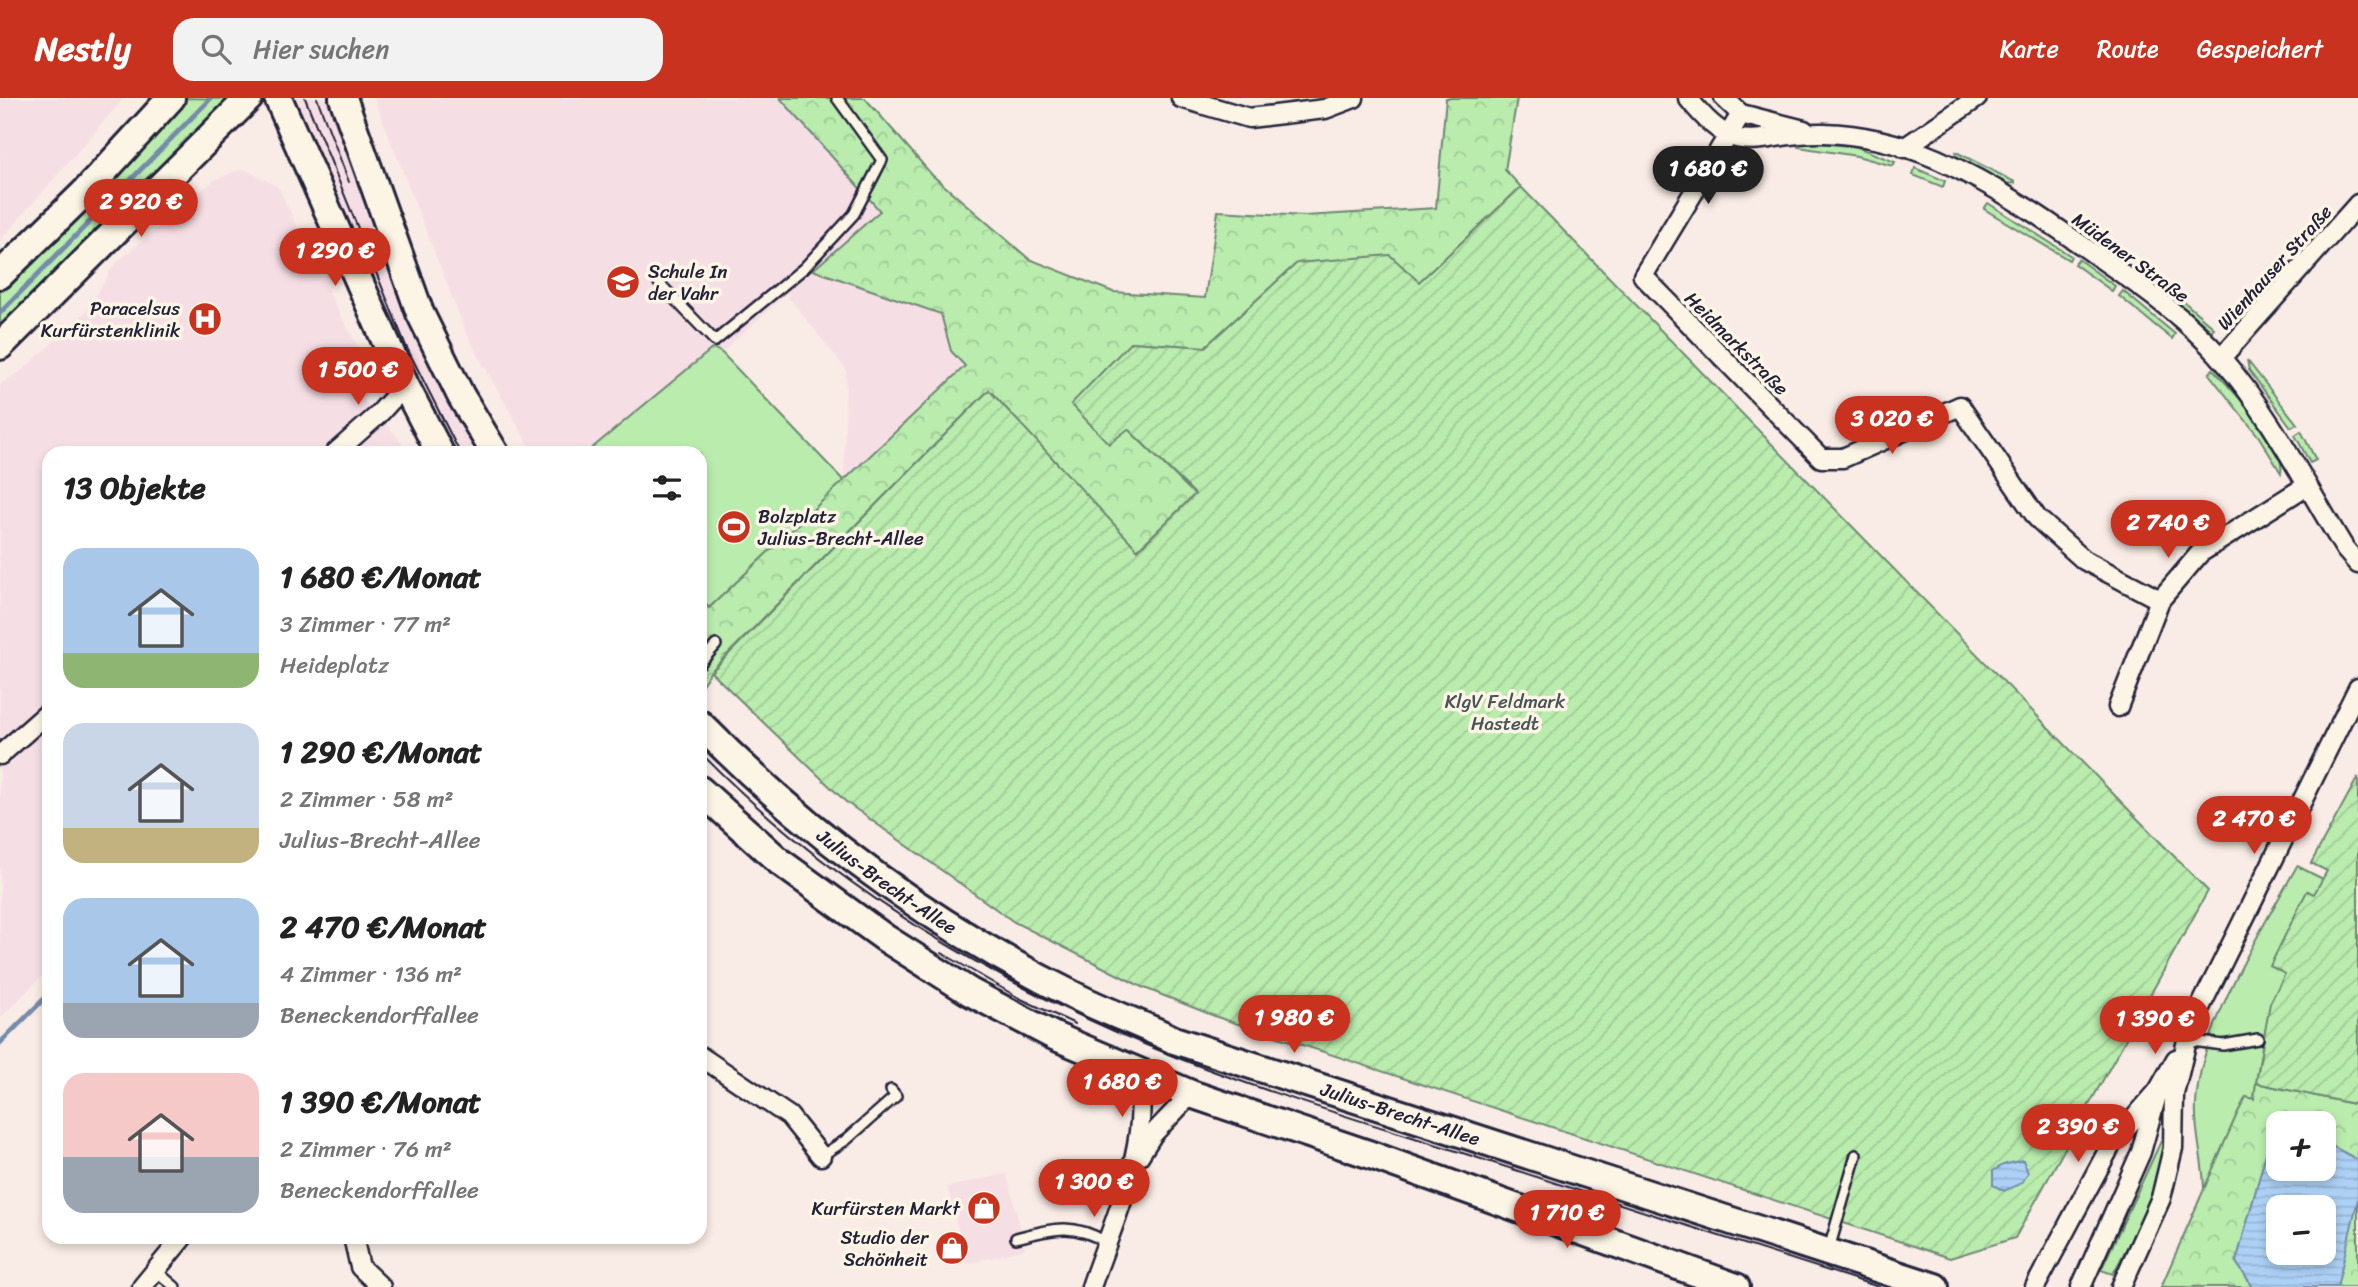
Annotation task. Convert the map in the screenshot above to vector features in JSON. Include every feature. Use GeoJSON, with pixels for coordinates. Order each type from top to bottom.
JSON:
{"type":"FeatureCollection","features":[{"type":"Feature","properties":{"kind":"main road"},"geometry":{"type":"LineString","coordinates":[[0,275],[84,192],[171,98]]}},
{"type":"Feature","properties":{"kind":"main road"},"geometry":{"type":"LineString","coordinates":[[0,346],[249,98]]}},
{"type":"Feature","properties":{"kind":"main road"},"geometry":{"type":"LineString","coordinates":[[278,98],[405,385],[436,446]]}},
{"type":"Feature","properties":{"kind":"main road"},"geometry":{"type":"LineString","coordinates":[[343,98],[420,313],[461,396],[491,446]]}},
{"type":"Feature","properties":{"kind":"main road","name":"Julius-Brecht-Allee"},"geometry":{"type":"LineString","coordinates":[[707,731],[787,806],[913,903],[1078,998],[1174,1040],[1935,1287]]}},
{"type":"Feature","properties":{"kind":"main road"},"geometry":{"type":"LineString","coordinates":[[707,796],[780,862],[885,938],[970,992],[1054,1036],[1138,1074],[1191,1094],[1371,1155],[1736,1287]]}},
{"type":"Feature","properties":{"kind":"street"},"geometry":{"type":"LineString","coordinates":[[1181,98],[1249,118],[1325,109],[1354,98]]}},
{"type":"Feature","properties":{"kind":"street"},"geometry":{"type":"LineString","coordinates":[[1688,98],[1704,119],[1727,137],[1741,114],[1724,98]]}},
{"type":"Feature","properties":{"kind":"street"},"geometry":{"type":"LineString","coordinates":[[1904,148],[1977,98]]}},
{"type":"Feature","properties":{"kind":"street","name":"Müdener Straße"},"geometry":{"type":"LineString","coordinates":[[1741,114],[1818,133],[1864,137],[1936,159],[1995,188],[2074,239],[2164,303],[2221,358],[2268,421],[2306,486],[2358,564]]}},
{"type":"Feature","properties":{"kind":"street","name":"Müdener Straße"},"geometry":{"type":"LineString","coordinates":[[1727,137],[1756,141],[1818,133]]}},
{"type":"Feature","properties":{"kind":"street","name":"Heidmarkstraße"},"geometry":{"type":"LineString","coordinates":[[1727,137],[1643,276],[1821,458],[1843,458],[1960,405],[2037,518],[2084,560],[2160,600]]}},
{"type":"Feature","properties":{"kind":"street","name":"Wienhauser Straße"},"geometry":{"type":"LineString","coordinates":[[2221,358],[2358,204]]}},
{"type":"Feature","properties":{"kind":"street"},"geometry":{"type":"LineString","coordinates":[[343,446],[378,415],[405,385]]}},
{"type":"Feature","properties":{"kind":"street"},"geometry":{"type":"LineString","coordinates":[[2118,707],[2160,600],[2200,553],[2306,486]]}},
{"type":"Feature","properties":{"kind":"street"},"geometry":{"type":"LineString","coordinates":[[2035,1287],[2111,1145],[2158,1091],[2186,1040],[2358,688]]}},
{"type":"Feature","properties":{"kind":"street"},"geometry":{"type":"LineString","coordinates":[[0,755],[42,718]]}},
{"type":"Feature","properties":{"kind":"street"},"geometry":{"type":"LineString","coordinates":[[2121,1287],[2161,1198],[2172,1148],[2174,1094],[2186,1040]]}},
{"type":"Feature","properties":{"kind":"street"},"geometry":{"type":"LineString","coordinates":[[707,1061],[789,1116],[821,1156]]}},
{"type":"Feature","properties":{"kind":"street"},"geometry":{"type":"LineString","coordinates":[[1091,1287],[1133,1165],[1141,1126],[1142,1097],[1138,1074]]}},
{"type":"Feature","properties":{"kind":"street"},"geometry":{"type":"LineString","coordinates":[[2081,1287],[2141,1152],[2158,1091]]}},
{"type":"Feature","properties":{"kind":"street"},"geometry":{"type":"LineString","coordinates":[[1133,1165],[1153,1134],[1191,1094]]}},
{"type":"Feature","properties":{"kind":"street"},"geometry":{"type":"LineString","coordinates":[[142,1287],[177,1244]]}},
{"type":"Feature","properties":{"kind":"street"},"geometry":{"type":"LineString","coordinates":[[355,1244],[360,1266],[381,1287]]}},
{"type":"Feature","properties":{"kind":"lane"},"geometry":{"type":"LineString","coordinates":[[659,284],[715,341],[804,268],[854,214],[882,160],[838,98]]}},
{"type":"Feature","properties":{"kind":"lane"},"geometry":{"type":"LineString","coordinates":[[707,655],[716,645]]}},
{"type":"Feature","properties":{"kind":"lane"},"geometry":{"type":"LineString","coordinates":[[2186,1040],[2223,1045],[2258,1039]]}},
{"type":"Feature","properties":{"kind":"lane"},"geometry":{"type":"LineString","coordinates":[[821,1156],[846,1140],[896,1096],[891,1090]]}},
{"type":"Feature","properties":{"kind":"lane"},"geometry":{"type":"LineString","coordinates":[[1827,1254],[1856,1155]]}},
{"type":"Feature","properties":{"kind":"lane"},"geometry":{"type":"LineString","coordinates":[[1016,1238],[1065,1227],[1090,1233],[1106,1242]]}},
{"type":"Feature","properties":{"kind":"lane"},"geometry":{"type":"LineString","coordinates":[[155,1270],[174,1287]]}},
{"type":"Feature","properties":{"kind":"shaded area"},"geometry":{"type":"Polygon","coordinates":[[[0,98],[124,98],[0,241],[0,98]]]}},
{"type":"Feature","properties":{"kind":"shaded area"},"geometry":{"type":"Polygon","coordinates":[[[296,98],[330,98],[371,218],[409,312],[480,446],[447,446],[407,369],[298,116],[296,98]]]}},
{"type":"Feature","properties":{"kind":"shaded area","name":"Schule In der Vahr"},"geometry":{"type":"Polygon","coordinates":[[[374,98],[780,98],[880,211],[814,270],[942,314],[951,351],[965,366],[844,481],[846,369],[786,294],[722,352],[712,348],[594,446],[529,446],[467,335],[374,98]]]}},
{"type":"Feature","properties":{"kind":"shaded area"},"geometry":{"type":"Polygon","coordinates":[[[244,169],[278,187],[336,307],[364,358],[344,377],[403,446],[42,446],[42,976],[0,1018],[0,384],[23,370],[88,310],[114,265],[214,180],[244,169]]]}},
{"type":"Feature","properties":{"kind":"shaded area","name":"Kurfürsten Markt"},"geometry":{"type":"Polygon","coordinates":[[[1007,1174],[1025,1249],[966,1264],[948,1187],[1007,1174]]]}},
{"type":"Feature","properties":{"kind":"green space"},"geometry":{"type":"Polygon","coordinates":[[[184,98],[230,99],[154,172],[116,220],[0,334],[0,288],[92,198],[184,98]]]}},
{"type":"Feature","properties":{"kind":"green space"},"geometry":{"type":"Polygon","coordinates":[[[780,98],[865,98],[932,175],[1029,259],[1113,292],[1205,298],[1218,211],[1305,216],[1436,208],[1446,98],[1517,98],[1505,170],[1521,187],[1419,282],[1297,263],[1205,347],[1131,342],[1127,428],[1195,495],[1137,550],[989,390],[707,677],[707,606],[709,608],[965,366],[951,351],[941,314],[813,270],[880,211],[780,98]]]}},
{"type":"Feature","properties":{"kind":"green space"},"geometry":{"type":"Polygon","coordinates":[[[1799,142],[1857,147],[1895,162],[1893,166],[1857,156],[1798,147],[1799,142]]]}},
{"type":"Feature","properties":{"kind":"green space"},"geometry":{"type":"Polygon","coordinates":[[[1956,152],[2015,183],[2005,184],[1955,155],[1956,152]]]}},
{"type":"Feature","properties":{"kind":"green space"},"geometry":{"type":"Polygon","coordinates":[[[1915,168],[1945,181],[1943,187],[1913,175],[1915,168]]]}},
{"type":"Feature","properties":{"kind":"green space","name":"KlgV Feldmark Hastedt"},"geometry":{"type":"Polygon","coordinates":[[[1521,187],[2208,891],[2015,1238],[1950,1258],[1217,1017],[1142,987],[1014,922],[846,802],[711,672],[989,390],[1138,550],[1195,494],[1128,429],[1109,444],[1071,404],[1131,342],[1205,347],[1297,263],[1390,255],[1419,282],[1521,187]]]}},
{"type":"Feature","properties":{"kind":"green space"},"geometry":{"type":"Polygon","coordinates":[[[1988,203],[2071,256],[2069,260],[1984,209],[1988,203]]]}},
{"type":"Feature","properties":{"kind":"green space"},"geometry":{"type":"Polygon","coordinates":[[[2078,259],[2115,286],[2112,291],[2074,264],[2078,259]]]}},
{"type":"Feature","properties":{"kind":"green space"},"geometry":{"type":"Polygon","coordinates":[[[2123,291],[2175,334],[2172,339],[2119,296],[2123,291]]]}},
{"type":"Feature","properties":{"kind":"green space"},"geometry":{"type":"Polygon","coordinates":[[[2174,293],[2214,328],[2212,331],[2176,302],[2174,293]]]}},
{"type":"Feature","properties":{"kind":"green space","name":"Bolzplatz Julius-Brecht-Allee"},"geometry":{"type":"Polygon","coordinates":[[[713,348],[722,353],[844,481],[709,608],[707,446],[594,446],[713,348]]]}},
{"type":"Feature","properties":{"kind":"green space"},"geometry":{"type":"Polygon","coordinates":[[[2247,360],[2297,424],[2291,427],[2249,370],[2247,360]]]}},
{"type":"Feature","properties":{"kind":"green space"},"geometry":{"type":"Polygon","coordinates":[[[2213,369],[2267,434],[2281,462],[2281,473],[2259,437],[2209,374],[2213,369]]]}},
{"type":"Feature","properties":{"kind":"green space"},"geometry":{"type":"Polygon","coordinates":[[[2301,431],[2316,460],[2310,463],[2295,435],[2301,431]]]}},
{"type":"Feature","properties":{"kind":"green space"},"geometry":{"type":"Polygon","coordinates":[[[2358,777],[2358,1105],[2256,1083],[2270,1003],[2285,974],[2270,966],[2307,891],[2314,894],[2327,871],[2311,863],[2358,777]]]}},
{"type":"Feature","properties":{"kind":"green space"},"geometry":{"type":"Polygon","coordinates":[[[2297,866],[2323,879],[2314,895],[2308,891],[2271,966],[2285,974],[2268,1020],[2254,1099],[2246,1097],[2204,1190],[2196,1104],[2208,1044],[2234,981],[2297,866]]]}},
{"type":"Feature","properties":{"kind":"green space"},"geometry":{"type":"Polygon","coordinates":[[[2256,1083],[2358,1105],[2358,1160],[2336,1148],[2336,1111],[2266,1111],[2266,1154],[2236,1262],[2253,1287],[2161,1287],[2237,1114],[2246,1097],[2254,1099],[2256,1083]]]}},
{"type":"Feature","properties":{"kind":"green space"},"geometry":{"type":"Polygon","coordinates":[[[2162,1139],[2159,1170],[2137,1227],[2113,1274],[2101,1270],[2162,1139]]]}},
{"type":"Feature","properties":{"kind":"green space"},"geometry":{"type":"Polygon","coordinates":[[[2358,1199],[2358,1287],[2337,1287],[2355,1204],[2358,1199]]]}},
{"type":"Feature","properties":{"kind":"water"},"geometry":{"type":"Polygon","coordinates":[[[2336,1148],[2358,1160],[2358,1199],[2337,1287],[2253,1287],[2236,1262],[2266,1154],[2266,1181],[2336,1181],[2336,1148]]]}},
{"type":"Feature","properties":{"kind":"water"},"geometry":{"type":"Polygon","coordinates":[[[2023,1160],[2028,1173],[2022,1183],[2004,1191],[1993,1185],[1993,1171],[2003,1165],[2023,1160]]]}},
{"type":"Feature","properties":{"kind":"waterway"},"geometry":{"type":"LineString","coordinates":[[0,313],[211,98]]}},
{"type":"Feature","properties":{"kind":"waterway"},"geometry":{"type":"LineString","coordinates":[[0,1043],[42,1001]]}},
{"type":"Feature","properties":{"kind":"tram line"},"geometry":{"type":"LineString","coordinates":[[305,98],[406,346],[456,446]]}},
{"type":"Feature","properties":{"kind":"tram line"},"geometry":{"type":"LineString","coordinates":[[317,98],[349,182]]}},
{"type":"Feature","properties":{"kind":"tram line"},"geometry":{"type":"LineString","coordinates":[[707,759],[804,846],[861,889],[982,965],[1108,1029],[1173,1056],[1284,1096],[1879,1287]]}},
{"type":"Feature","properties":{"kind":"tram line"},"geometry":{"type":"LineString","coordinates":[[942,953],[1019,998],[1075,1024]]}},
{"type":"Feature","properties":{"kind":"place","name":"Schule In der Vahr"},"geometry":{"type":"Point","coordinates":[623,282]}},
{"type":"Feature","properties":{"kind":"place","name":"Paracelsus Kurfürstenklinik"},"geometry":{"type":"Point","coordinates":[205,319]}},
{"type":"Feature","properties":{"kind":"place","name":"Bolzplatz Julius-Brecht-Allee"},"geometry":{"type":"Point","coordinates":[734,527]}},
{"type":"Feature","properties":{"kind":"place","name":"Kurfürsten Markt"},"geometry":{"type":"Point","coordinates":[984,1208]}},
{"type":"Feature","properties":{"kind":"place","name":"Studio der Schönheit"},"geometry":{"type":"Point","coordinates":[952,1248]}}]}
